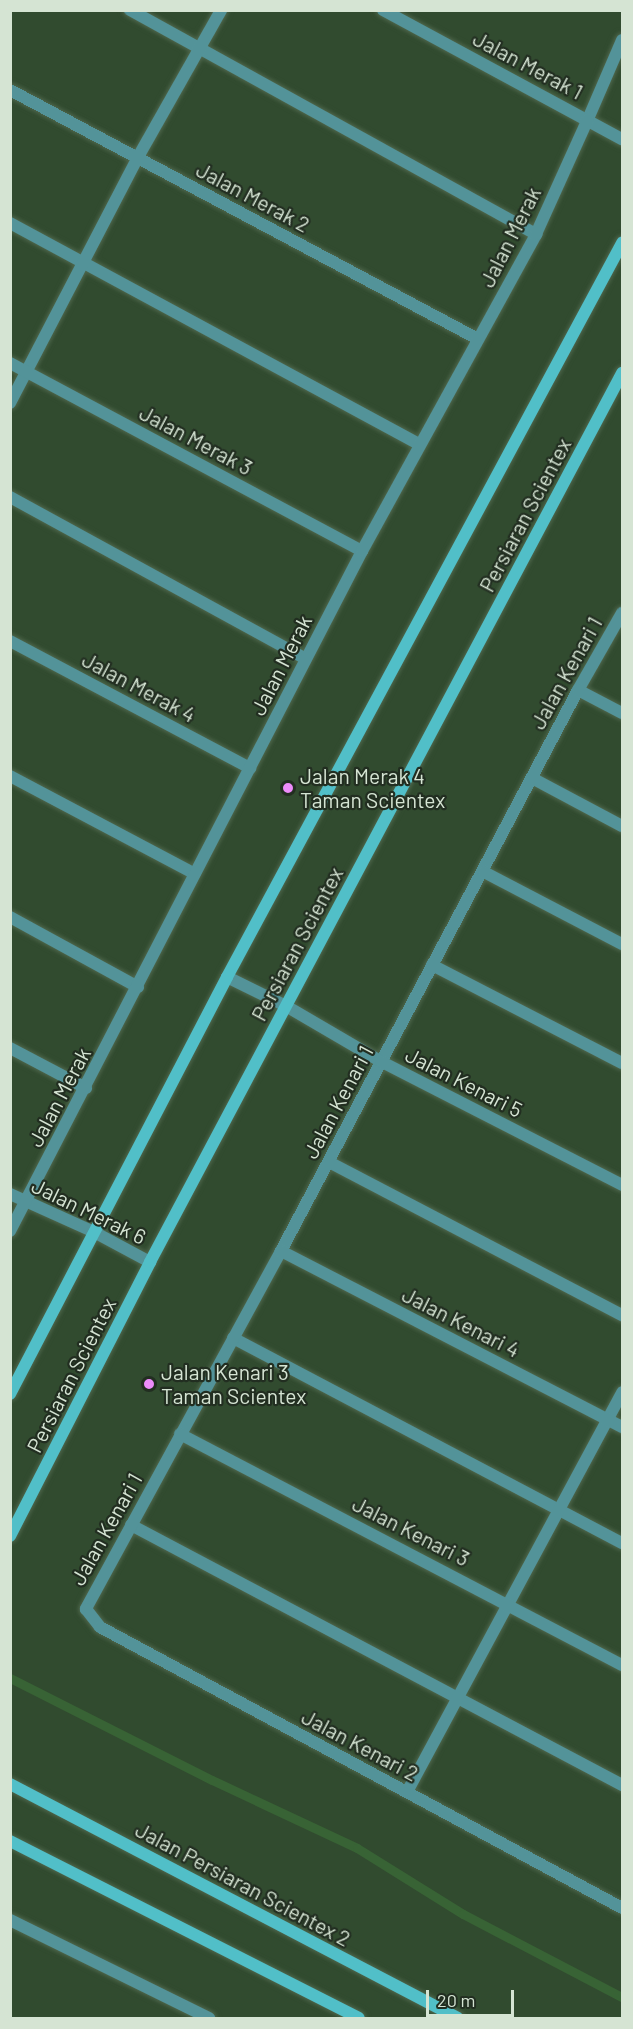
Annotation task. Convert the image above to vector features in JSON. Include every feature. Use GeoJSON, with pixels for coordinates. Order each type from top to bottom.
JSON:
{"type":"FeatureCollection","features":[{"type":"Feature","properties":{"kind":"street"},"geometry":{"type":"LineString","coordinates":[[130,10],[536,234]]}},
{"type":"Feature","properties":{"kind":"street"},"geometry":{"type":"LineString","coordinates":[[10,403],[138,157],[221,10]]}},
{"type":"Feature","properties":{"kind":"street","name":"Jalan Merak 1"},"geometry":{"type":"LineString","coordinates":[[383,10],[622,139]]}},
{"type":"Feature","properties":{"kind":"street","name":"Jalan Merak"},"geometry":{"type":"LineString","coordinates":[[10,1231],[362,551],[536,234],[622,40]]}},
{"type":"Feature","properties":{"kind":"street","name":"Jalan Merak 2"},"geometry":{"type":"LineString","coordinates":[[10,90],[478,339]]}},
{"type":"Feature","properties":{"kind":"street"},"geometry":{"type":"LineString","coordinates":[[10,223],[420,445]]}},
{"type":"Feature","properties":{"kind":"street","name":"Persiaran Scientex"},"geometry":{"type":"LineString","coordinates":[[10,1394],[227,977],[619,260],[622,243]]}},
{"type":"Feature","properties":{"kind":"street","name":"Jalan Merak 3"},"geometry":{"type":"LineString","coordinates":[[10,363],[362,551]]}},
{"type":"Feature","properties":{"kind":"street","name":"Persiaran Scientex"},"geometry":{"type":"LineString","coordinates":[[10,1536],[150,1262],[622,373]]}},
{"type":"Feature","properties":{"kind":"street"},"geometry":{"type":"LineString","coordinates":[[10,497],[306,659]]}},
{"type":"Feature","properties":{"kind":"street","name":"Jalan Kenari 1"},"geometry":{"type":"LineString","coordinates":[[86,1609],[281,1251],[432,965],[484,872],[578,690],[622,612]]}},
{"type":"Feature","properties":{"kind":"street","name":"Jalan Merak 4"},"geometry":{"type":"LineString","coordinates":[[10,641],[250,768]]}},
{"type":"Feature","properties":{"kind":"street"},"geometry":{"type":"LineString","coordinates":[[578,690],[622,713]]}},
{"type":"Feature","properties":{"kind":"street"},"geometry":{"type":"LineString","coordinates":[[10,776],[195,874]]}},
{"type":"Feature","properties":{"kind":"street"},"geometry":{"type":"LineString","coordinates":[[532,778],[622,826]]}},
{"type":"Feature","properties":{"kind":"street"},"geometry":{"type":"LineString","coordinates":[[484,872],[622,944]]}},
{"type":"Feature","properties":{"kind":"street"},"geometry":{"type":"LineString","coordinates":[[10,917],[138,987]]}},
{"type":"Feature","properties":{"kind":"street"},"geometry":{"type":"LineString","coordinates":[[432,965],[622,1063]]}},
{"type":"Feature","properties":{"kind":"street","name":"Jalan Kenari 5"},"geometry":{"type":"LineString","coordinates":[[227,977],[286,1006],[382,1062],[622,1185]]}},
{"type":"Feature","properties":{"kind":"street"},"geometry":{"type":"LineString","coordinates":[[10,1048],[86,1088]]}},
{"type":"Feature","properties":{"kind":"street"},"geometry":{"type":"LineString","coordinates":[[329,1161],[622,1315]]}},
{"type":"Feature","properties":{"kind":"street","name":"Jalan Merak 6"},"geometry":{"type":"LineString","coordinates":[[10,1194],[94,1232],[150,1262]]}},
{"type":"Feature","properties":{"kind":"street","name":"Jalan Kenari 4"},"geometry":{"type":"LineString","coordinates":[[281,1251],[622,1427]]}},
{"type":"Feature","properties":{"kind":"street"},"geometry":{"type":"LineString","coordinates":[[233,1338],[622,1543]]}},
{"type":"Feature","properties":{"kind":"street"},"geometry":{"type":"LineString","coordinates":[[407,1792],[609,1420],[622,1392]]}},
{"type":"Feature","properties":{"kind":"street","name":"Jalan Kenari 3"},"geometry":{"type":"LineString","coordinates":[[180,1434],[622,1665]]}},
{"type":"Feature","properties":{"kind":"street"},"geometry":{"type":"LineString","coordinates":[[131,1526],[622,1785]]}},
{"type":"Feature","properties":{"kind":"street","name":"Jalan Kenari 2"},"geometry":{"type":"LineString","coordinates":[[86,1609],[99,1627],[622,1908]]}},
{"type":"Feature","properties":{"kind":"street","name":"Jalan Persiaran Scientex 2"},"geometry":{"type":"LineString","coordinates":[[10,1784],[458,2019]]}},
{"type":"Feature","properties":{"kind":"street"},"geometry":{"type":"LineString","coordinates":[[10,1841],[359,2019]]}},
{"type":"Feature","properties":{"kind":"street"},"geometry":{"type":"LineString","coordinates":[[10,1920],[191,2014],[209,2019]]}},
{"type":"Feature","properties":{"kind":"waterway"},"geometry":{"type":"LineString","coordinates":[[10,1678],[212,1780],[357,1848],[463,1914],[622,1997]]}},
{"type":"Feature","properties":{"kind":"place","name":"Jalan Merak 4 Taman Scientex"},"geometry":{"type":"Point","coordinates":[288,788]}},
{"type":"Feature","properties":{"kind":"place","name":"Jalan Kenari 3 Taman Scientex"},"geometry":{"type":"Point","coordinates":[149,1384]}}]}
